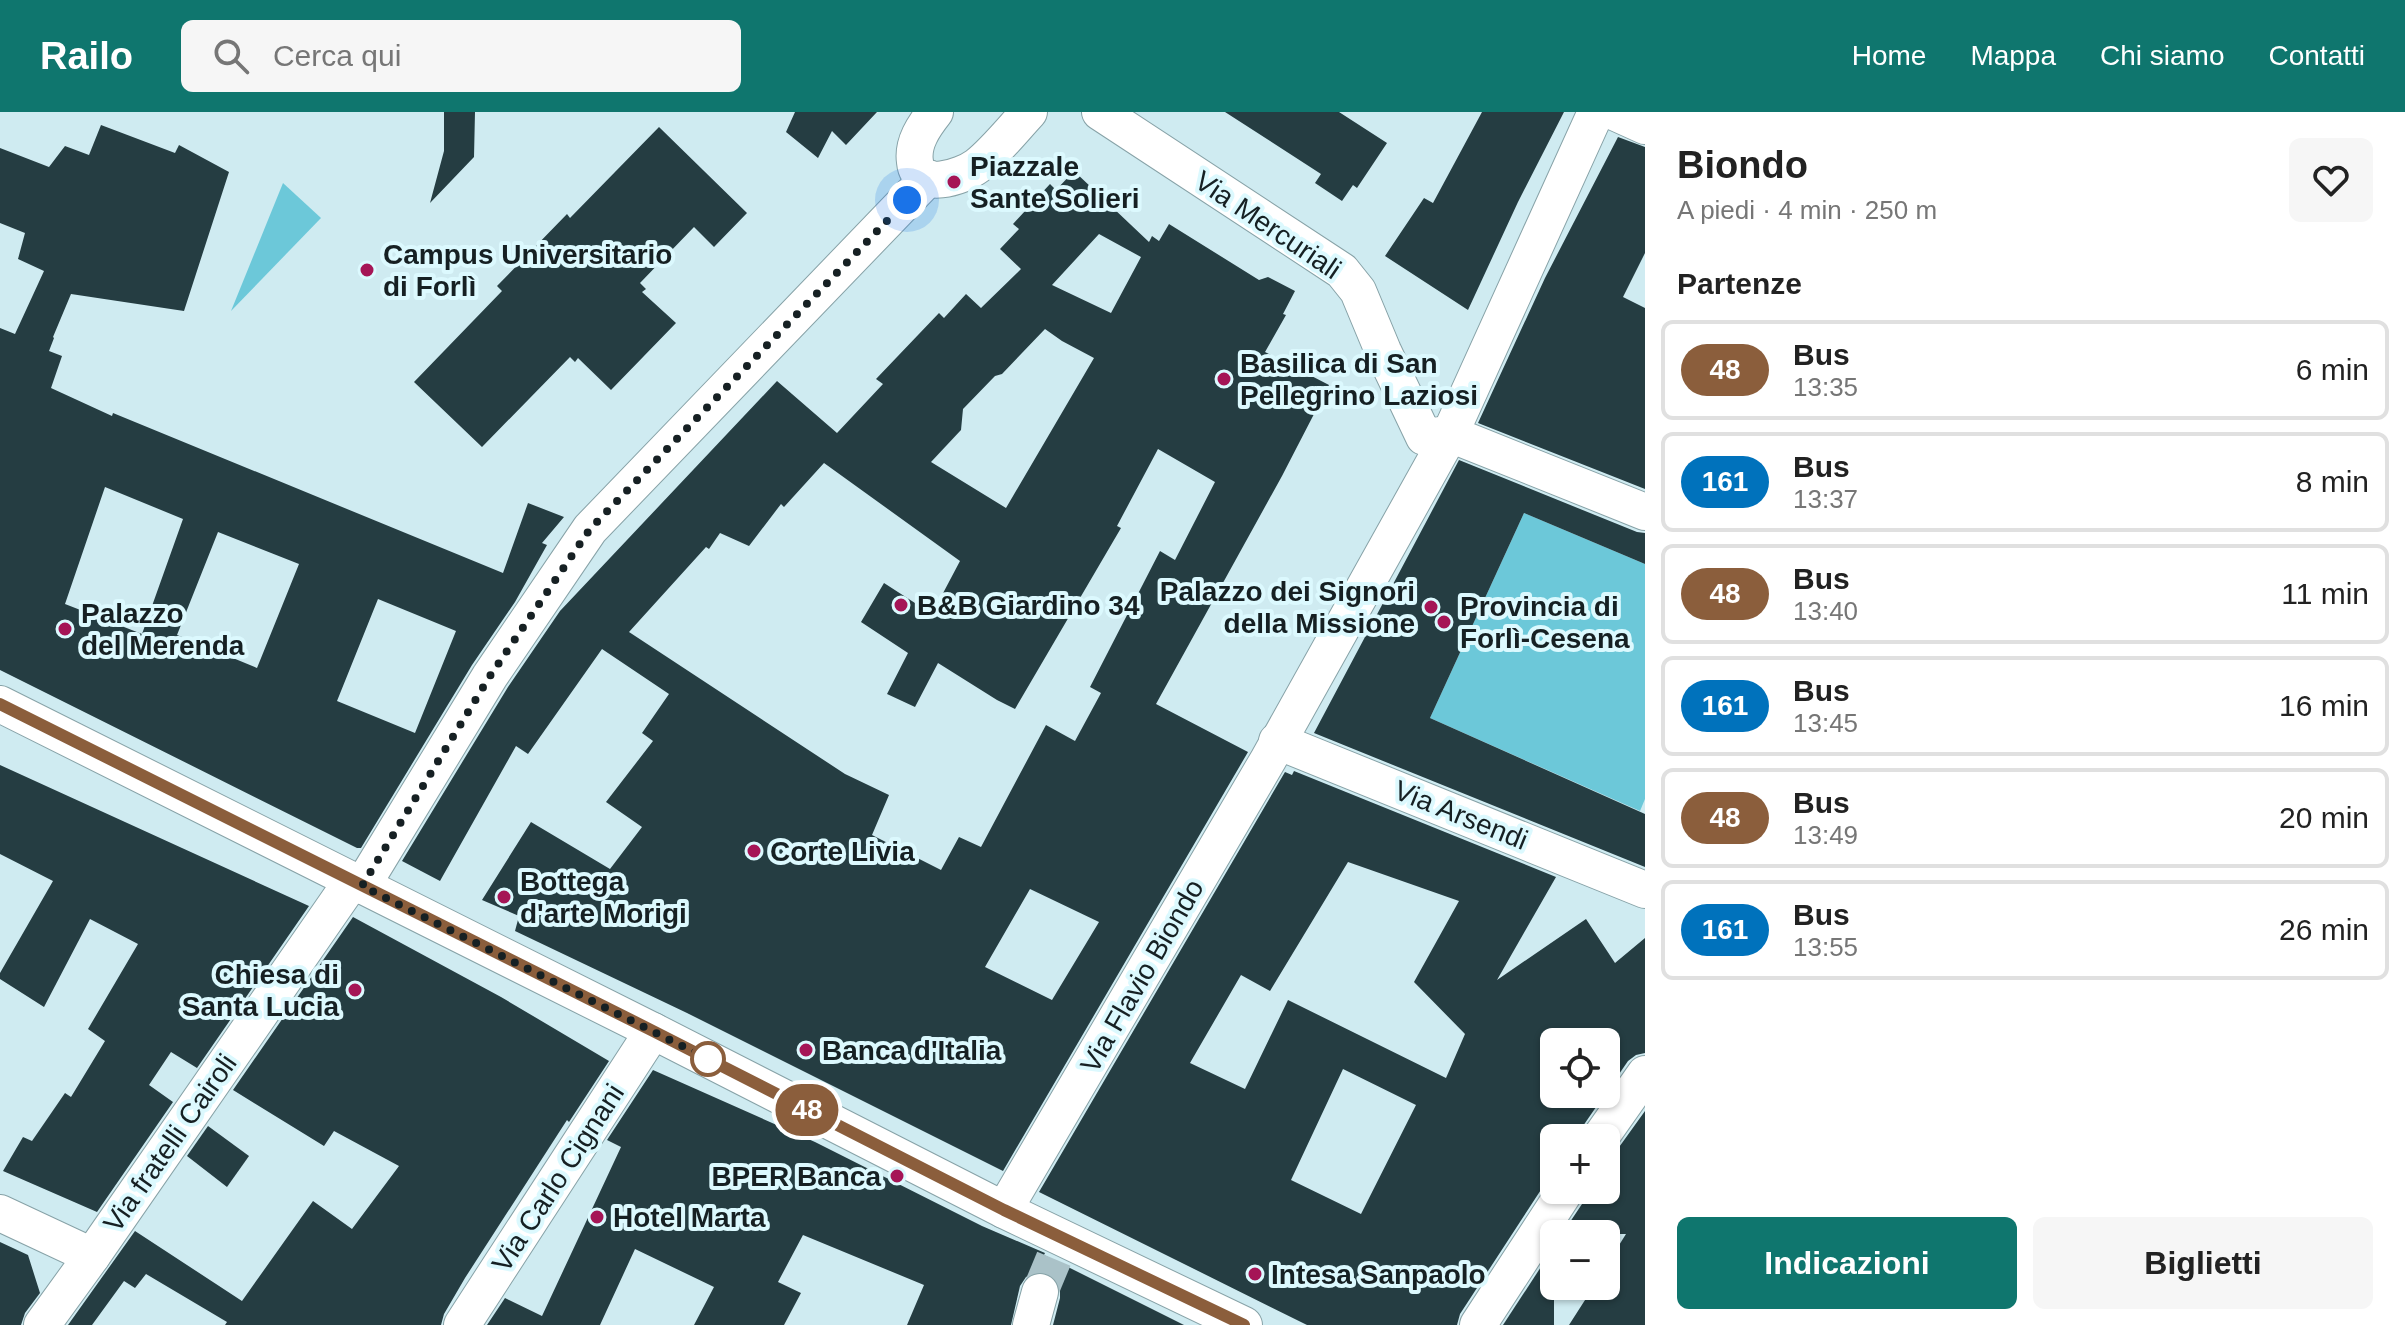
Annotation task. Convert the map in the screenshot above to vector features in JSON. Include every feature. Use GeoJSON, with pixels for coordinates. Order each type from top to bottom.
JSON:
{"type":"FeatureCollection","features":[{"type":"Feature","properties":{"kind":"street"},"geometry":{"type":"LineString","coordinates":[[935,112],[922,129],[914,162],[918,172],[928,178],[943,180],[977,166],[1029,112]]}},
{"type":"Feature","properties":{"kind":"street","name":"Via Mercuriali"},"geometry":{"type":"LineString","coordinates":[[1100,112],[1342,271],[1358,291],[1424,437],[1450,434]]}},
{"type":"Feature","properties":{"kind":"street","name":"Via Flavio Biondo"},"geometry":{"type":"LineString","coordinates":[[1004,1210],[1277,741],[1450,434],[1596,112]]}},
{"type":"Feature","properties":{"kind":"street"},"geometry":{"type":"LineString","coordinates":[[1614,112],[1645,126]]}},
{"type":"Feature","properties":{"kind":"street","name":"Via fratelli Cairoli"},"geometry":{"type":"LineString","coordinates":[[42,1325],[357,884],[490,676],[590,529],[928,178]]}},
{"type":"Feature","properties":{"kind":"street"},"geometry":{"type":"LineString","coordinates":[[1450,434],[1645,512]]}},
{"type":"Feature","properties":{"kind":"street"},"geometry":{"type":"LineString","coordinates":[[0,704],[1004,1210],[1060,1248],[1228,1322]]}},
{"type":"Feature","properties":{"kind":"street","name":"Via Arsendi"},"geometry":{"type":"LineString","coordinates":[[1277,741],[1645,890]]}},
{"type":"Feature","properties":{"kind":"street","name":"Via Carlo Cignani"},"geometry":{"type":"LineString","coordinates":[[462,1325],[653,1031]]}},
{"type":"Feature","properties":{"kind":"street"},"geometry":{"type":"LineString","coordinates":[[1610,1124],[1645,1074]]}},
{"type":"Feature","properties":{"kind":"street"},"geometry":{"type":"LineString","coordinates":[[1478,1325],[1557,1204]]}},
{"type":"Feature","properties":{"kind":"street"},"geometry":{"type":"LineString","coordinates":[[0,1213],[92,1256]]}},
{"type":"Feature","properties":{"kind":"shaded area"},"geometry":{"type":"Polygon","coordinates":[[[283,183],[321,218],[231,311],[283,183]]]}},
{"type":"Feature","properties":{"kind":"shaded area"},"geometry":{"type":"Polygon","coordinates":[[[1524,513],[1645,564],[1645,799],[1640,811],[1430,718],[1524,513]]]}},
{"type":"Feature","properties":{"kind":"building"},"geometry":{"type":"Polygon","coordinates":[[[444,112],[475,112],[474,157],[430,203],[444,151],[444,112]]]}},
{"type":"Feature","properties":{"kind":"building"},"geometry":{"type":"Polygon","coordinates":[[[795,112],[877,112],[846,145],[832,131],[818,158],[786,132],[795,112]]]}},
{"type":"Feature","properties":{"kind":"building"},"geometry":{"type":"Polygon","coordinates":[[[1225,112],[1339,112],[1387,143],[1357,188],[1353,185],[1342,201],[1315,183],[1321,174],[1225,112]]]}},
{"type":"Feature","properties":{"kind":"building"},"geometry":{"type":"Polygon","coordinates":[[[1482,112],[1564,112],[1468,310],[1385,256],[1424,198],[1433,203],[1482,112]]]}},
{"type":"Feature","properties":{"kind":"building","name":"Palazzo del Merenda"},"geometry":{"type":"Polygon","coordinates":[[[101,125],[175,153],[179,145],[229,172],[184,311],[71,294],[49,351],[62,356],[51,388],[112,416],[113,413],[503,573],[528,503],[564,517],[542,543],[547,545],[515,602],[472,665],[361,848],[0,670],[0,328],[15,334],[44,271],[18,259],[25,233],[0,223],[0,148],[49,167],[65,146],[89,155],[101,125]],[[105,487],[65,604],[142,634],[183,519],[105,487]],[[218,532],[177,635],[257,668],[299,564],[218,532]],[[378,599],[337,701],[415,733],[456,631],[378,599]]]}},
{"type":"Feature","properties":{"kind":"building"},"geometry":{"type":"Polygon","coordinates":[[[659,127],[747,213],[714,247],[694,227],[640,283],[646,289],[642,292],[676,323],[611,390],[578,358],[575,362],[570,357],[482,447],[414,382],[502,291],[497,286],[567,214],[570,218],[659,127]]]}},
{"type":"Feature","properties":{"kind":"building"},"geometry":{"type":"Polygon","coordinates":[[[1618,137],[1645,147],[1645,253],[1623,297],[1645,308],[1645,489],[1478,423],[1545,278],[1618,137]]]}},
{"type":"Feature","properties":{"kind":"building"},"geometry":{"type":"Polygon","coordinates":[[[1074,171],[1149,242],[1152,236],[1159,241],[1169,224],[1259,280],[1268,277],[1295,291],[1283,314],[1286,315],[1265,352],[1329,385],[1156,704],[1248,752],[1003,1171],[515,931],[519,916],[482,900],[531,822],[610,869],[642,827],[606,802],[653,741],[642,733],[669,694],[602,649],[528,754],[516,746],[440,881],[402,861],[508,687],[560,611],[777,381],[837,433],[883,384],[876,379],[939,313],[944,318],[966,294],[981,308],[1021,269],[1000,249],[1019,229],[1013,224],[1050,184],[1056,190],[1074,171]],[[1099,234],[1052,285],[1111,313],[1141,257],[1099,234]],[[1045,329],[1002,374],[995,376],[963,409],[961,430],[931,462],[1006,508],[1094,358],[1045,329]],[[1158,449],[1117,526],[1121,528],[1015,709],[938,663],[915,707],[887,694],[908,653],[861,622],[884,583],[932,614],[960,561],[824,463],[784,507],[781,504],[749,546],[720,533],[709,549],[706,547],[629,632],[845,774],[889,795],[872,835],[941,870],[959,837],[981,847],[1046,725],[1075,741],[1101,693],[1090,687],[1160,551],[1175,560],[1215,482],[1158,449]],[[1030,889],[985,967],[1052,1000],[1099,922],[1030,889]]]}},
{"type":"Feature","properties":{"kind":"building","name":"Palazzo dei Signori della Missione"},"geometry":{"type":"Polygon","coordinates":[[[1459,460],[1645,533],[1645,564],[1524,513],[1430,718],[1645,814],[1645,867],[1314,733],[1459,460]]]}},
{"type":"Feature","properties":{"kind":"building"},"geometry":{"type":"Polygon","coordinates":[[[0,765],[309,906],[197,1068],[171,1052],[149,1085],[173,1102],[97,1212],[3,1171],[23,1137],[32,1141],[65,1093],[71,1097],[105,1041],[88,1029],[138,944],[90,919],[44,1007],[0,979],[0,973],[53,881],[0,854],[0,765]]]}},
{"type":"Feature","properties":{"kind":"building"},"geometry":{"type":"Polygon","coordinates":[[[1294,771],[1556,877],[1497,980],[1586,919],[1615,963],[1645,938],[1645,1053],[1628,1061],[1620,1073],[1620,1028],[1540,1028],[1540,1108],[1595,1108],[1584,1124],[1540,1124],[1540,1191],[1460,1314],[1457,1325],[1307,1325],[1039,1192],[1285,772],[1292,775],[1294,771]],[[1348,862],[1270,991],[1241,975],[1190,1063],[1245,1089],[1288,1000],[1446,1078],[1465,1034],[1414,982],[1459,901],[1348,862]],[[1343,1069],[1291,1180],[1361,1214],[1416,1105],[1343,1069]]]}},
{"type":"Feature","properties":{"kind":"building"},"geometry":{"type":"Polygon","coordinates":[[[353,917],[501,997],[609,1061],[465,1278],[441,1325],[225,1325],[227,1322],[146,1274],[135,1288],[124,1281],[92,1325],[68,1325],[135,1231],[242,1301],[313,1201],[352,1229],[399,1166],[334,1131],[324,1146],[233,1090],[353,917]]]}},
{"type":"Feature","properties":{"kind":"building"},"geometry":{"type":"Polygon","coordinates":[[[653,1070],[815,1142],[982,1226],[1045,1253],[1184,1325],[1053,1325],[1060,1286],[1046,1272],[1035,1272],[1026,1277],[1020,1286],[1011,1325],[907,1325],[924,1285],[803,1235],[778,1282],[801,1293],[784,1325],[694,1325],[714,1287],[635,1249],[600,1325],[487,1325],[505,1298],[542,1316],[621,1147],[607,1140],[653,1070]]]}},
{"type":"Feature","properties":{"kind":"building"},"geometry":{"type":"Polygon","coordinates":[[[1645,1111],[1645,1325],[1569,1325],[1585,1300],[1620,1300],[1620,1244],[1626,1234],[1620,1234],[1620,1220],[1571,1220],[1582,1204],[1620,1204],[1620,1146],[1645,1111]]]}},
{"type":"Feature","properties":{"kind":"building"},"geometry":{"type":"Polygon","coordinates":[[[208,1126],[249,1156],[227,1187],[187,1156],[208,1126]]]}},
{"type":"Feature","properties":{"kind":"building"},"geometry":{"type":"Polygon","coordinates":[[[0,1242],[28,1255],[40,1293],[25,1313],[21,1325],[0,1325],[0,1242]]]}},
{"type":"Feature","properties":{"kind":"building"},"geometry":{"type":"Polygon","coordinates":[[[1540,1268],[1540,1300],[1554,1300],[1554,1325],[1503,1325],[1540,1268]]]}},
{"type":"Feature","properties":{"kind":"tunnel"},"geometry":{"type":"LineString","coordinates":[[1040,1292],[1055,1256]]}},
{"type":"Feature","properties":{"kind":"bus line","name":"48"},"geometry":{"type":"LineString","coordinates":[[0,704],[1004,1210],[1244,1325]]}},
{"type":"Feature","properties":{"kind":"place","name":"Piazzale Sante Solieri"},"geometry":{"type":"Point","coordinates":[954,182]}},
{"type":"Feature","properties":{"kind":"place","name":"Campus Universitario di Forlì"},"geometry":{"type":"Point","coordinates":[367,270]}},
{"type":"Feature","properties":{"kind":"place","name":"Basilica di San Pellegrino Laziosi"},"geometry":{"type":"Point","coordinates":[1224,379]}},
{"type":"Feature","properties":{"kind":"place","name":"B&B Giardino 34"},"geometry":{"type":"Point","coordinates":[901,605]}},
{"type":"Feature","properties":{"kind":"place","name":"Palazzo dei Signori della Missione"},"geometry":{"type":"Point","coordinates":[1431,607]}},
{"type":"Feature","properties":{"kind":"place","name":"Provincia di Forlì-Cesena"},"geometry":{"type":"Point","coordinates":[1444,622]}},
{"type":"Feature","properties":{"kind":"place","name":"Palazzo del Merenda"},"geometry":{"type":"Point","coordinates":[65,629]}},
{"type":"Feature","properties":{"kind":"place","name":"Corte Livia"},"geometry":{"type":"Point","coordinates":[754,851]}},
{"type":"Feature","properties":{"kind":"place","name":"Bottega d'arte Morigi"},"geometry":{"type":"Point","coordinates":[504,897]}},
{"type":"Feature","properties":{"kind":"place","name":"Chiesa di Santa Lucia"},"geometry":{"type":"Point","coordinates":[355,990]}},
{"type":"Feature","properties":{"kind":"place","name":"Banca d'Italia"},"geometry":{"type":"Point","coordinates":[806,1050]}},
{"type":"Feature","properties":{"kind":"place","name":"BPER Banca"},"geometry":{"type":"Point","coordinates":[897,1176]}},
{"type":"Feature","properties":{"kind":"place","name":"Hotel Marta"},"geometry":{"type":"Point","coordinates":[597,1217]}},
{"type":"Feature","properties":{"kind":"place","name":"Intesa Sanpaolo"},"geometry":{"type":"Point","coordinates":[1255,1274]}},
{"type":"Feature","properties":{"kind":"route"},"geometry":{"type":"LineString","coordinates":[[708,1059],[362,886],[490,676],[590,529],[907,200]]}}]}
